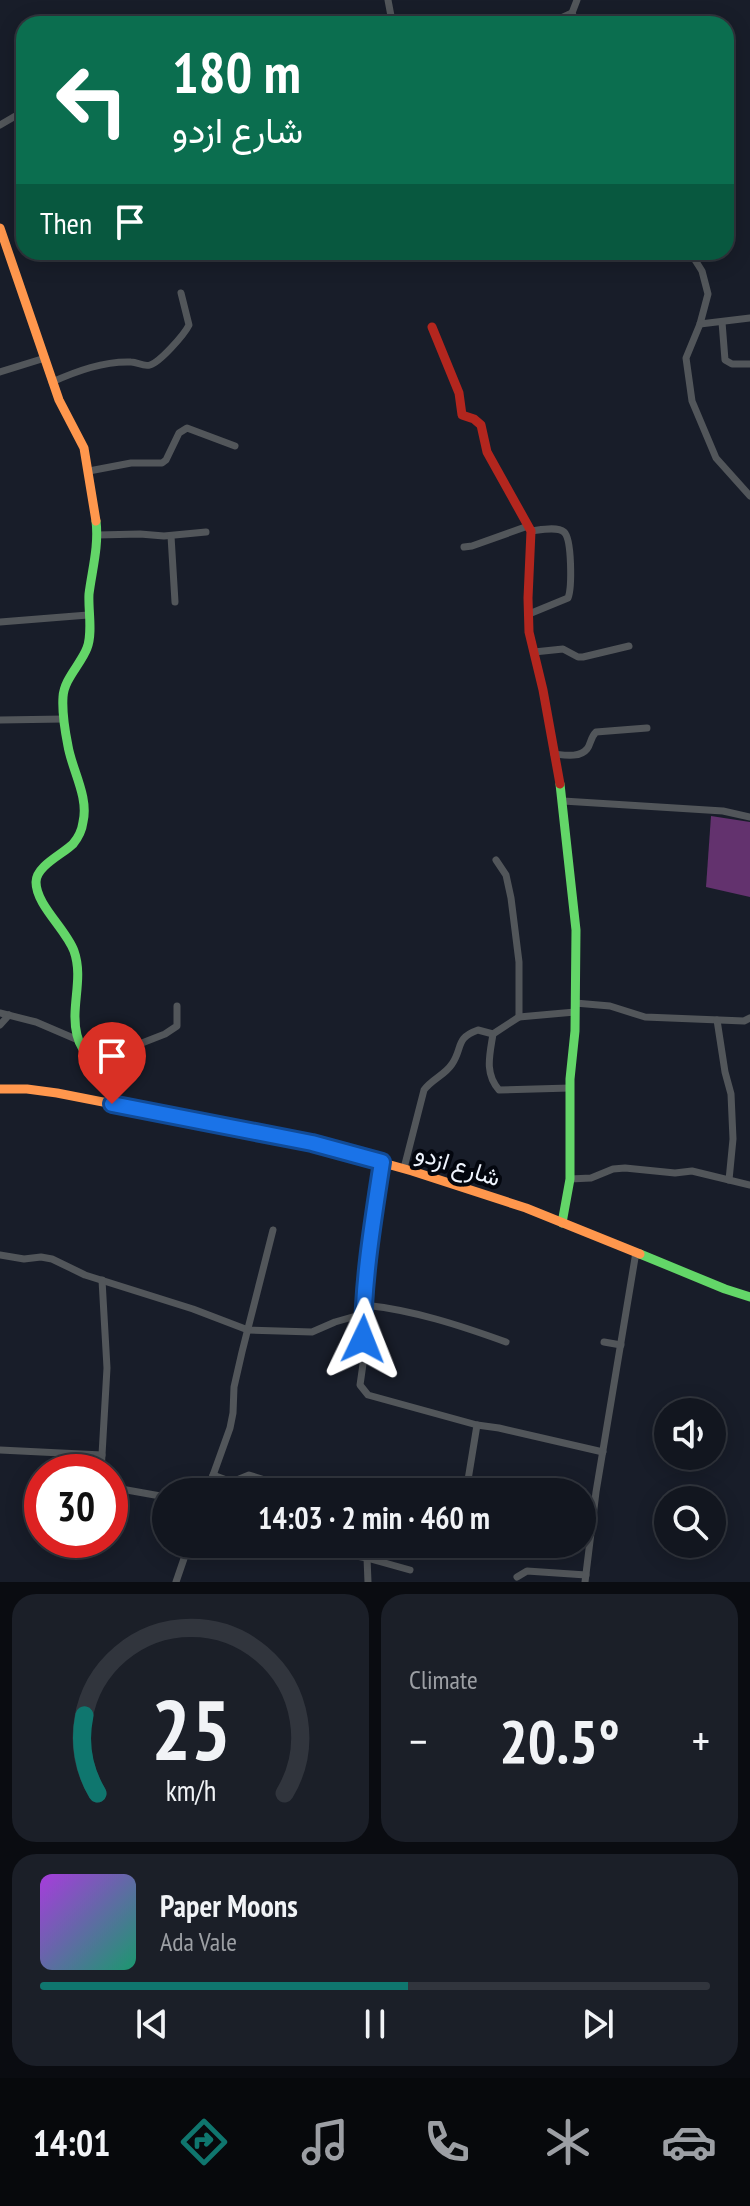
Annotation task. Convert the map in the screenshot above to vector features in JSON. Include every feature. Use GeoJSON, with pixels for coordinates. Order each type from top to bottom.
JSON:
{"type":"FeatureCollection","features":[{"type":"Feature","properties":{"kind":"street"},"geometry":{"type":"LineString","coordinates":[[565,16],[572,13],[577,0]]}},
{"type":"Feature","properties":{"kind":"street"},"geometry":{"type":"LineString","coordinates":[[0,228],[52,382],[84,448],[98,535],[89,596],[88,646],[63,695],[68,746],[85,808],[83,824],[71,846],[45,866],[36,883],[38,894],[73,949],[79,972],[74,1021],[78,1040],[102,1074],[111,1091],[112,1104]]}},
{"type":"Feature","properties":{"kind":"street"},"geometry":{"type":"LineString","coordinates":[[695,260],[702,271],[708,294],[686,358],[692,401],[716,458],[750,496]]}},
{"type":"Feature","properties":{"kind":"street"},"geometry":{"type":"LineString","coordinates":[[52,382],[80,370],[109,364],[154,364],[189,325],[181,293]]}},
{"type":"Feature","properties":{"kind":"street"},"geometry":{"type":"LineString","coordinates":[[700,324],[750,318]]}},
{"type":"Feature","properties":{"kind":"street"},"geometry":{"type":"LineString","coordinates":[[722,322],[725,360],[732,364],[750,364]]}},
{"type":"Feature","properties":{"kind":"street"},"geometry":{"type":"LineString","coordinates":[[432,327],[459,393],[460,411],[481,425],[487,452],[529,528],[532,554],[529,632],[563,801],[576,930],[570,1179],[562,1223]]}},
{"type":"Feature","properties":{"kind":"street"},"geometry":{"type":"LineString","coordinates":[[0,372],[45,358]]}},
{"type":"Feature","properties":{"kind":"street"},"geometry":{"type":"LineString","coordinates":[[89,471],[131,463],[162,463],[179,433],[187,428],[235,446]]}},
{"type":"Feature","properties":{"kind":"street"},"geometry":{"type":"LineString","coordinates":[[464,547],[529,528],[565,532],[569,540],[571,581],[568,598],[529,614]]}},
{"type":"Feature","properties":{"kind":"street"},"geometry":{"type":"LineString","coordinates":[[98,535],[171,536],[206,532]]}},
{"type":"Feature","properties":{"kind":"street"},"geometry":{"type":"LineString","coordinates":[[171,536],[175,602]]}},
{"type":"Feature","properties":{"kind":"street"},"geometry":{"type":"LineString","coordinates":[[0,622],[88,615]]}},
{"type":"Feature","properties":{"kind":"street"},"geometry":{"type":"LineString","coordinates":[[534,652],[558,648],[583,657],[629,646]]}},
{"type":"Feature","properties":{"kind":"street"},"geometry":{"type":"LineString","coordinates":[[0,720],[64,719]]}},
{"type":"Feature","properties":{"kind":"street"},"geometry":{"type":"LineString","coordinates":[[554,754],[581,754],[596,732],[647,728]]}},
{"type":"Feature","properties":{"kind":"street"},"geometry":{"type":"LineString","coordinates":[[563,801],[723,811],[750,817]]}},
{"type":"Feature","properties":{"kind":"street"},"geometry":{"type":"LineString","coordinates":[[496,860],[506,875],[511,898],[519,962],[519,1017]]}},
{"type":"Feature","properties":{"kind":"street"},"geometry":{"type":"LineString","coordinates":[[102,1074],[124,1050],[177,1026],[177,1006]]}},
{"type":"Feature","properties":{"kind":"street"},"geometry":{"type":"LineString","coordinates":[[404,1168],[424,1090],[451,1066],[462,1039],[471,1033],[478,1030],[493,1034],[519,1017],[575,1007],[610,1006],[645,1017],[744,1021],[750,1018]]}},
{"type":"Feature","properties":{"kind":"street"},"geometry":{"type":"LineString","coordinates":[[0,1013],[36,1022],[78,1040]]}},
{"type":"Feature","properties":{"kind":"street"},"geometry":{"type":"LineString","coordinates":[[0,1025],[9,1015]]}},
{"type":"Feature","properties":{"kind":"street"},"geometry":{"type":"LineString","coordinates":[[717,1020],[731,1094],[733,1139],[729,1180]]}},
{"type":"Feature","properties":{"kind":"street"},"geometry":{"type":"LineString","coordinates":[[493,1034],[490,1075],[499,1090],[570,1088]]}},
{"type":"Feature","properties":{"kind":"street","name":"شارع ازدو"},"geometry":{"type":"LineString","coordinates":[[0,1089],[42,1091],[312,1143],[404,1168],[526,1208],[750,1297]]}},
{"type":"Feature","properties":{"kind":"street"},"geometry":{"type":"LineString","coordinates":[[382,1162],[363,1309],[360,1385],[363,1391],[368,1395],[477,1425],[603,1452]]}},
{"type":"Feature","properties":{"kind":"street"},"geometry":{"type":"LineString","coordinates":[[570,1179],[591,1178],[613,1169],[625,1168],[675,1173],[692,1171],[750,1185]]}},
{"type":"Feature","properties":{"kind":"street"},"geometry":{"type":"LineString","coordinates":[[212,1478],[230,1428],[234,1387],[273,1230]]}},
{"type":"Feature","properties":{"kind":"street"},"geometry":{"type":"LineString","coordinates":[[517,1577],[527,1571],[586,1578],[636,1252]]}},
{"type":"Feature","properties":{"kind":"street"},"geometry":{"type":"LineString","coordinates":[[0,1255],[52,1259],[85,1275],[183,1305],[248,1330],[312,1332],[363,1309],[394,1308],[506,1342]]}},
{"type":"Feature","properties":{"kind":"street"},"geometry":{"type":"LineString","coordinates":[[102,1280],[107,1368],[102,1454]]}},
{"type":"Feature","properties":{"kind":"street"},"geometry":{"type":"LineString","coordinates":[[604,1342],[621,1345]]}},
{"type":"Feature","properties":{"kind":"street"},"geometry":{"type":"LineString","coordinates":[[468,1478],[477,1425]]}},
{"type":"Feature","properties":{"kind":"street"},"geometry":{"type":"LineString","coordinates":[[0,1450],[82,1454]]}},
{"type":"Feature","properties":{"kind":"street"},"geometry":{"type":"LineString","coordinates":[[213,1475],[221,1478]]}},
{"type":"Feature","properties":{"kind":"street"},"geometry":{"type":"LineString","coordinates":[[128,1490],[152,1494]]}},
{"type":"Feature","properties":{"kind":"street"},"geometry":{"type":"LineString","coordinates":[[176,1582],[184,1558]]}},
{"type":"Feature","properties":{"kind":"street"},"geometry":{"type":"LineString","coordinates":[[368,1582],[367,1558],[410,1570]]}},
{"type":"Feature","properties":{"kind":"shaded area"},"geometry":{"type":"Polygon","coordinates":[[[711,816],[750,822],[750,897],[706,887],[711,816]]]}},
{"type":"Feature","properties":{"kind":"traffic: fast"},"geometry":{"type":"LineString","coordinates":[[96,521],[96,549],[89,594],[89,642],[66,684],[63,697],[68,746],[84,803],[83,822],[73,844],[40,871],[36,882],[41,899],[74,951],[78,972],[77,1035],[106,1082],[112,1104]]}},
{"type":"Feature","properties":{"kind":"traffic: fast"},"geometry":{"type":"LineString","coordinates":[[560,784],[576,930],[575,1031],[570,1079],[570,1179],[562,1223]]}},
{"type":"Feature","properties":{"kind":"traffic: fast"},"geometry":{"type":"LineString","coordinates":[[640,1254],[750,1297]]}},
{"type":"Feature","properties":{"kind":"traffic: slow"},"geometry":{"type":"LineString","coordinates":[[0,228],[59,400],[84,448],[96,521]]}},
{"type":"Feature","properties":{"kind":"traffic: slow"},"geometry":{"type":"LineString","coordinates":[[0,1089],[57,1093],[312,1143],[526,1208],[640,1254]]}},
{"type":"Feature","properties":{"kind":"traffic: jam"},"geometry":{"type":"LineString","coordinates":[[432,327],[459,393],[462,415],[481,425],[487,452],[531,531],[529,632],[560,784]]}},
{"type":"Feature","properties":{"kind":"route"},"geometry":{"type":"LineString","coordinates":[[112,1104],[312,1143],[382,1162],[369,1245],[363,1339]]}}]}
